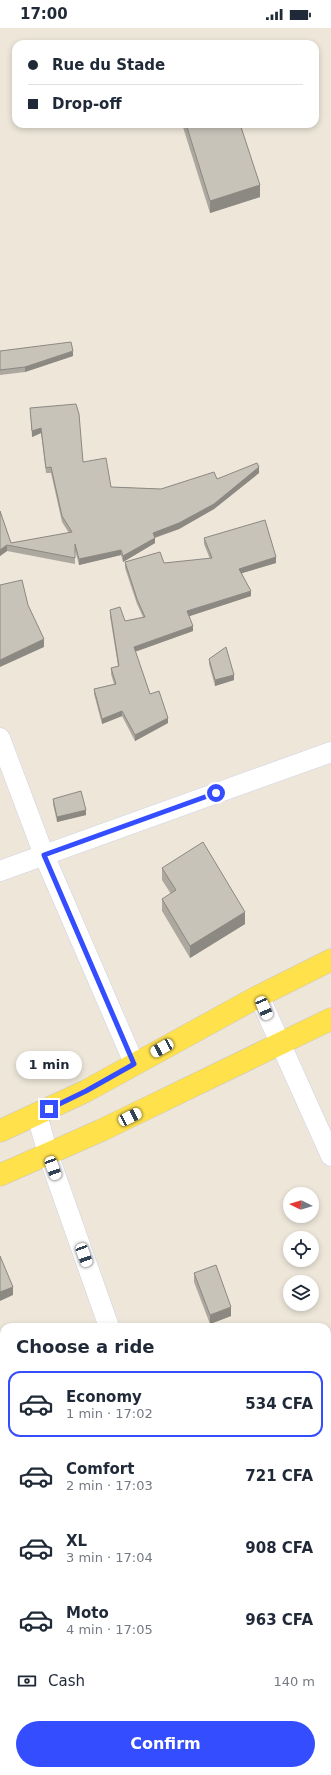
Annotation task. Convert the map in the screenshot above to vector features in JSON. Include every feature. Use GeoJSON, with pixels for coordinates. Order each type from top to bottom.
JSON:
{"type":"FeatureCollection","features":[{"type":"Feature","properties":{"kind":"main road"},"geometry":{"type":"LineString","coordinates":[[0,1131],[86,1091],[259,996],[331,960]]}},
{"type":"Feature","properties":{"kind":"main road"},"geometry":{"type":"LineString","coordinates":[[0,1175],[102,1130],[331,1019]]}},
{"type":"Feature","properties":{"kind":"street"},"geometry":{"type":"LineString","coordinates":[[0,738],[44,855],[134,1064]]}},
{"type":"Feature","properties":{"kind":"street"},"geometry":{"type":"LineString","coordinates":[[0,871],[331,752]]}},
{"type":"Feature","properties":{"kind":"street"},"geometry":{"type":"LineString","coordinates":[[259,996],[331,1156]]}},
{"type":"Feature","properties":{"kind":"street"},"geometry":{"type":"LineString","coordinates":[[37,1115],[48,1154],[108,1323]]}},
{"type":"Feature","properties":{"kind":"building"},"geometry":{"type":"Polygon","coordinates":[[[187,128],[241,128],[260,185],[210,201],[187,128]]]}},
{"type":"Feature","properties":{"kind":"building"},"geometry":{"type":"Polygon","coordinates":[[[71,342],[73,351],[25,367],[0,370],[0,351],[71,342]]]}},
{"type":"Feature","properties":{"kind":"building"},"geometry":{"type":"Polygon","coordinates":[[[76,404],[79,414],[83,462],[106,458],[111,487],[161,489],[214,472],[217,479],[257,463],[259,467],[214,504],[179,523],[153,533],[155,538],[123,556],[121,550],[79,559],[75,544],[75,558],[7,545],[0,550],[0,511],[11,543],[72,532],[62,516],[51,467],[46,468],[41,428],[32,431],[30,408],[76,404]]]}},
{"type":"Feature","properties":{"kind":"building"},"geometry":{"type":"Polygon","coordinates":[[[265,520],[276,557],[239,569],[251,591],[187,611],[193,626],[134,647],[150,694],[159,691],[168,718],[135,735],[122,711],[102,719],[94,689],[116,684],[111,668],[119,666],[110,610],[120,607],[125,621],[145,617],[137,599],[125,562],[160,552],[164,563],[212,558],[204,538],[265,520]]]}},
{"type":"Feature","properties":{"kind":"building"},"geometry":{"type":"Polygon","coordinates":[[[22,580],[28,605],[44,639],[0,660],[0,585],[22,580]]]}},
{"type":"Feature","properties":{"kind":"building"},"geometry":{"type":"Polygon","coordinates":[[[226,647],[234,675],[215,680],[209,659],[226,647]]]}},
{"type":"Feature","properties":{"kind":"building"},"geometry":{"type":"Polygon","coordinates":[[[81,791],[86,810],[57,817],[53,799],[81,791]]]}},
{"type":"Feature","properties":{"kind":"building"},"geometry":{"type":"Polygon","coordinates":[[[203,842],[245,912],[190,946],[162,899],[176,890],[162,868],[203,842]]]}},
{"type":"Feature","properties":{"kind":"building"},"geometry":{"type":"Polygon","coordinates":[[[0,1256],[13,1287],[0,1292],[0,1256]]]}},
{"type":"Feature","properties":{"kind":"building"},"geometry":{"type":"Polygon","coordinates":[[[216,1265],[231,1307],[210,1315],[194,1273],[216,1265]]]}},
{"type":"Feature","properties":{"kind":"route"},"geometry":{"type":"LineString","coordinates":[[49,1109],[86,1091],[134,1064],[44,855],[216,793]]}}]}
